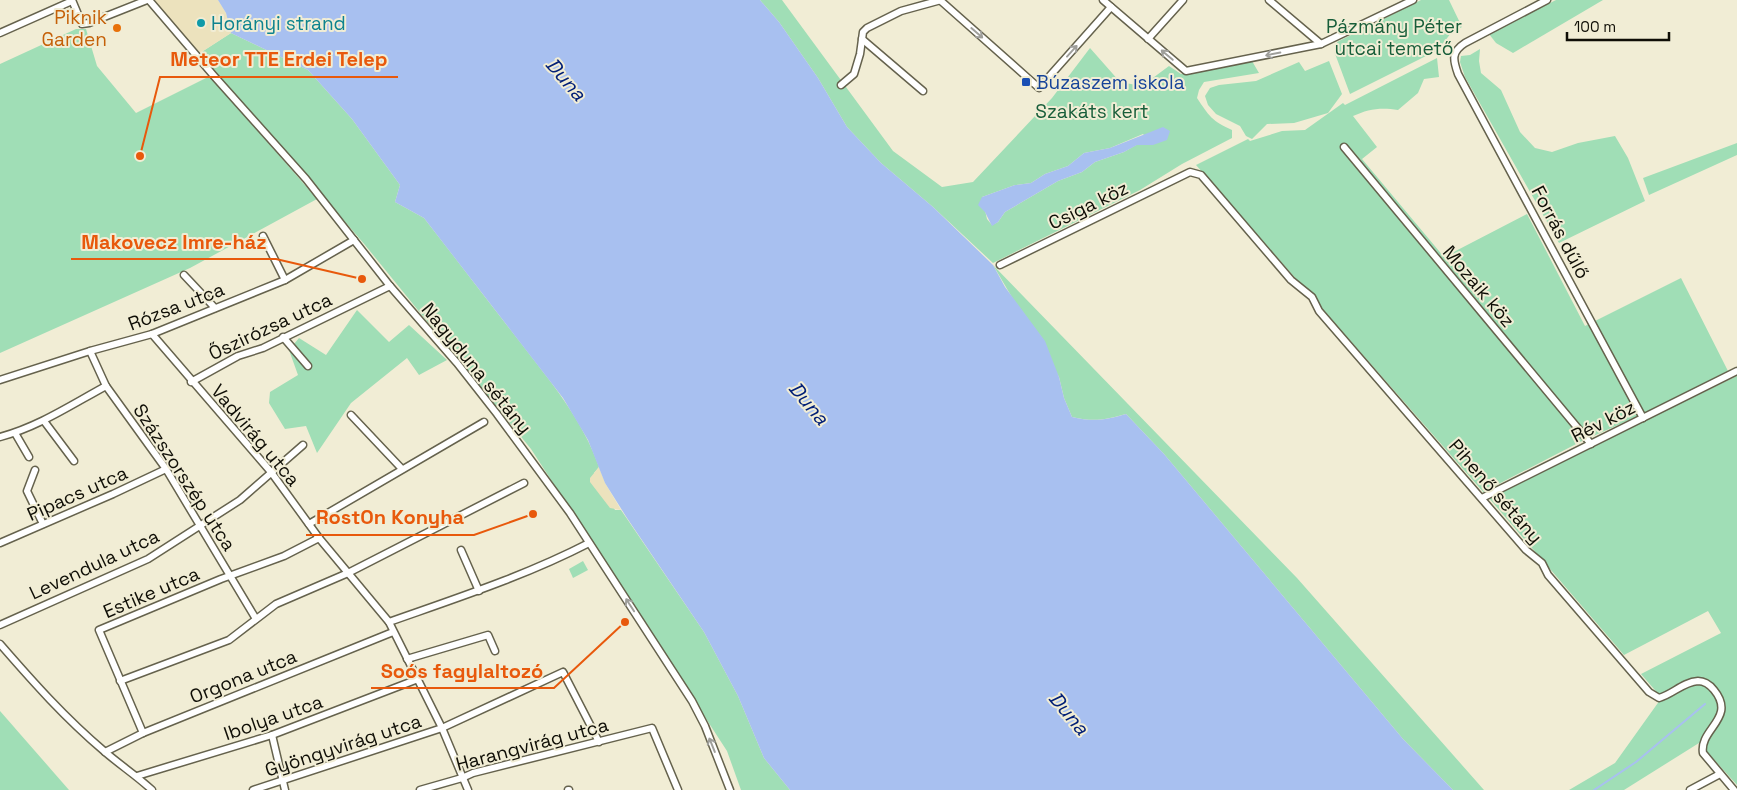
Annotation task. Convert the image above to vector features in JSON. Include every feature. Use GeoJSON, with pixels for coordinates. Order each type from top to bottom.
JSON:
{"type":"FeatureCollection","features":[{"type":"Feature","properties":{"kind":"street"},"geometry":{"type":"LineString","coordinates":[[0,33],[72,0],[82,24],[148,0]]}},
{"type":"Feature","properties":{"kind":"street","name":"Nagyduna sétány"},"geometry":{"type":"LineString","coordinates":[[148,0],[306,179],[390,286],[458,363],[492,407],[570,513],[692,701],[730,790]]}},
{"type":"Feature","properties":{"kind":"street"},"geometry":{"type":"LineString","coordinates":[[841,85],[854,74],[860,54],[863,32],[867,28],[901,10],[941,0],[1039,88],[1111,7]]}},
{"type":"Feature","properties":{"kind":"street"},"geometry":{"type":"LineString","coordinates":[[1103,0],[1186,71],[1321,44],[1413,0]]}},
{"type":"Feature","properties":{"kind":"street"},"geometry":{"type":"LineString","coordinates":[[1148,39],[1183,0]]}},
{"type":"Feature","properties":{"kind":"street"},"geometry":{"type":"LineString","coordinates":[[1269,0],[1321,44]]}},
{"type":"Feature","properties":{"kind":"street","name":"Forrás dűlő"},"geometry":{"type":"LineString","coordinates":[[1547,0],[1465,42],[1457,48],[1453,60],[1458,74],[1643,418]]}},
{"type":"Feature","properties":{"kind":"street"},"geometry":{"type":"LineString","coordinates":[[862,39],[923,92]]}},
{"type":"Feature","properties":{"kind":"street","name":"Mozaik köz"},"geometry":{"type":"LineString","coordinates":[[1344,147],[1591,444]]}},
{"type":"Feature","properties":{"kind":"street","name":"Csiga köz"},"geometry":{"type":"LineString","coordinates":[[1000,265],[1190,172]]}},
{"type":"Feature","properties":{"kind":"street","name":"Pihenő sétány"},"geometry":{"type":"LineString","coordinates":[[1190,172],[1201,175],[1291,280],[1312,298],[1319,310],[1454,468],[1526,550],[1542,563],[1548,575],[1649,692],[1659,698],[1684,685],[1699,681],[1707,683],[1713,688],[1720,697],[1722,707],[1720,717],[1704,741],[1702,746],[1703,753],[1734,790]]}},
{"type":"Feature","properties":{"kind":"street"},"geometry":{"type":"LineString","coordinates":[[263,236],[284,280]]}},
{"type":"Feature","properties":{"kind":"street","name":"Rózsa utca"},"geometry":{"type":"LineString","coordinates":[[0,380],[90,351],[152,334],[284,280],[354,240]]}},
{"type":"Feature","properties":{"kind":"street"},"geometry":{"type":"LineString","coordinates":[[184,275],[215,308]]}},
{"type":"Feature","properties":{"kind":"street","name":"Őszirózsa utca"},"geometry":{"type":"LineString","coordinates":[[191,382],[238,356],[263,348],[390,286]]}},
{"type":"Feature","properties":{"kind":"street","name":"Vadvirág utca"},"geometry":{"type":"LineString","coordinates":[[152,334],[191,382],[271,472],[319,538],[389,622],[442,728],[468,790]]}},
{"type":"Feature","properties":{"kind":"street"},"geometry":{"type":"LineString","coordinates":[[284,337],[308,366]]}},
{"type":"Feature","properties":{"kind":"street","name":"Százszorszép utca"},"geometry":{"type":"LineString","coordinates":[[90,351],[106,386],[166,469],[256,619]]}},
{"type":"Feature","properties":{"kind":"street","name":"Rév köz"},"geometry":{"type":"LineString","coordinates":[[1482,498],[1737,371]]}},
{"type":"Feature","properties":{"kind":"street"},"geometry":{"type":"LineString","coordinates":[[0,437],[44,421],[106,386]]}},
{"type":"Feature","properties":{"kind":"street"},"geometry":{"type":"LineString","coordinates":[[351,415],[402,469]]}},
{"type":"Feature","properties":{"kind":"street"},"geometry":{"type":"LineString","coordinates":[[44,421],[74,461]]}},
{"type":"Feature","properties":{"kind":"street"},"geometry":{"type":"LineString","coordinates":[[308,524],[484,422]]}},
{"type":"Feature","properties":{"kind":"street"},"geometry":{"type":"LineString","coordinates":[[15,433],[29,457]]}},
{"type":"Feature","properties":{"kind":"street","name":"Levendula utca"},"geometry":{"type":"LineString","coordinates":[[0,625],[148,559],[240,500],[303,445]]}},
{"type":"Feature","properties":{"kind":"street","name":"Pipacs utca"},"geometry":{"type":"LineString","coordinates":[[0,543],[166,469]]}},
{"type":"Feature","properties":{"kind":"street"},"geometry":{"type":"LineString","coordinates":[[35,470],[27,491],[43,524]]}},
{"type":"Feature","properties":{"kind":"street"},"geometry":{"type":"LineString","coordinates":[[120,681],[229,640],[276,604],[348,574],[524,483]]}},
{"type":"Feature","properties":{"kind":"street","name":"Estike utca"},"geometry":{"type":"LineString","coordinates":[[142,733],[98,630],[284,556],[319,538]]}},
{"type":"Feature","properties":{"kind":"street"},"geometry":{"type":"LineString","coordinates":[[389,622],[478,592],[560,558],[590,543]]}},
{"type":"Feature","properties":{"kind":"street"},"geometry":{"type":"LineString","coordinates":[[461,550],[478,592]]}},
{"type":"Feature","properties":{"kind":"street","name":"Orgona utca"},"geometry":{"type":"LineString","coordinates":[[104,752],[142,733],[393,632]]}},
{"type":"Feature","properties":{"kind":"street"},"geometry":{"type":"LineString","coordinates":[[407,659],[488,635],[495,651]]}},
{"type":"Feature","properties":{"kind":"street"},"geometry":{"type":"LineString","coordinates":[[0,644],[45,696],[104,752],[137,776],[152,790]]}},
{"type":"Feature","properties":{"kind":"street","name":"Gyöngyvirág utca"},"geometry":{"type":"LineString","coordinates":[[253,790],[442,728],[563,672],[599,742]]}},
{"type":"Feature","properties":{"kind":"street","name":"Ibolya utca"},"geometry":{"type":"LineString","coordinates":[[137,776],[272,736],[418,679]]}},
{"type":"Feature","properties":{"kind":"street","name":"Harangvirág utca"},"geometry":{"type":"LineString","coordinates":[[420,790],[473,773],[652,728],[678,790]]}},
{"type":"Feature","properties":{"kind":"street"},"geometry":{"type":"LineString","coordinates":[[272,736],[285,790]]}},
{"type":"Feature","properties":{"kind":"street"},"geometry":{"type":"LineString","coordinates":[[1690,790],[1720,774]]}},
{"type":"Feature","properties":{"kind":"green space","name":"Szakáts kert"},"geometry":{"type":"Polygon","coordinates":[[[760,0],[782,0],[893,151],[942,187],[973,182],[1052,98],[1090,48],[1120,82],[1142,86],[1169,66],[1181,74],[1252,61],[1259,73],[1204,82],[1199,90],[1197,98],[1201,104],[1215,121],[1232,130],[1232,138],[1182,164],[1140,190],[993,263],[933,207],[881,163],[847,127],[818,78],[779,22],[760,0]],[[1143,134],[1110,148],[1084,153],[1068,166],[1045,174],[1031,183],[1015,185],[982,197],[987,219],[992,225],[998,222],[1005,212],[1058,181],[1082,172],[1095,162],[1124,152],[1136,145],[1153,145],[1143,134]]]}},
{"type":"Feature","properties":{"kind":"green space","name":"Pázmány Péter utcai temető"},"geometry":{"type":"Polygon","coordinates":[[[1421,0],[1449,0],[1462,27],[1451,33],[1438,50],[1350,94],[1334,51],[1339,48],[1337,42],[1421,0]]]}},
{"type":"Feature","properties":{"kind":"green space"},"geometry":{"type":"Polygon","coordinates":[[[1556,0],[1603,0],[1513,53],[1496,43],[1489,34],[1556,0]]]}},
{"type":"Feature","properties":{"kind":"green space"},"geometry":{"type":"Polygon","coordinates":[[[76,29],[86,29],[97,66],[136,113],[210,76],[317,199],[190,268],[0,353],[0,64],[76,29]]]}},
{"type":"Feature","properties":{"kind":"green space"},"geometry":{"type":"Polygon","coordinates":[[[231,33],[308,70],[352,119],[400,185],[395,202],[424,218],[554,386],[584,433],[599,467],[594,473],[615,510],[621,510],[704,632],[738,696],[764,758],[790,790],[741,790],[727,751],[531,449],[365,245],[200,53],[231,33]]]}},
{"type":"Feature","properties":{"kind":"green space"},"geometry":{"type":"Polygon","coordinates":[[[1480,49],[1481,73],[1501,90],[1520,132],[1535,148],[1552,152],[1578,143],[1615,136],[1628,158],[1645,201],[1559,243],[1465,77],[1460,62],[1461,56],[1470,55],[1480,49]]]}},
{"type":"Feature","properties":{"kind":"green space"},"geometry":{"type":"Polygon","coordinates":[[[1437,58],[1439,77],[1424,79],[1418,93],[1398,110],[1375,109],[1353,116],[1377,147],[1362,159],[1444,257],[1527,214],[1585,326],[1681,278],[1728,371],[1647,412],[1580,442],[1485,491],[1485,494],[1196,165],[1248,139],[1250,141],[1282,131],[1305,130],[1343,103],[1345,105],[1437,58]]]}},
{"type":"Feature","properties":{"kind":"green space"},"geometry":{"type":"Polygon","coordinates":[[[1329,61],[1342,94],[1328,113],[1294,123],[1267,124],[1252,139],[1246,136],[1240,126],[1216,114],[1208,105],[1205,96],[1210,88],[1219,85],[1256,81],[1299,62],[1305,71],[1329,61]]]}},
{"type":"Feature","properties":{"kind":"green space"},"geometry":{"type":"Polygon","coordinates":[[[1737,143],[1737,155],[1649,195],[1643,178],[1737,143]]]}},
{"type":"Feature","properties":{"kind":"green space"},"geometry":{"type":"Polygon","coordinates":[[[993,265],[1297,578],[1484,790],[1453,790],[1403,739],[1164,454],[1126,414],[1099,420],[1072,417],[1064,398],[1059,377],[993,265]]]}},
{"type":"Feature","properties":{"kind":"green space"},"geometry":{"type":"Polygon","coordinates":[[[357,310],[389,342],[409,325],[447,360],[419,375],[407,358],[351,403],[317,453],[306,426],[285,429],[269,403],[270,392],[298,375],[289,350],[299,338],[326,355],[357,310]]]}},
{"type":"Feature","properties":{"kind":"green space"},"geometry":{"type":"Polygon","coordinates":[[[1737,376],[1737,785],[1699,743],[1624,790],[1569,790],[1615,763],[1660,700],[1660,696],[1641,674],[1721,633],[1708,611],[1624,655],[1488,497],[1737,376]]]}},
{"type":"Feature","properties":{"kind":"green space"},"geometry":{"type":"Polygon","coordinates":[[[583,561],[588,570],[573,578],[569,569],[583,561]]]}},
{"type":"Feature","properties":{"kind":"green space"},"geometry":{"type":"Polygon","coordinates":[[[0,711],[69,790],[0,790],[0,711]]]}},
{"type":"Feature","properties":{"kind":"sand","name":"Horányi strand"},"geometry":{"type":"Polygon","coordinates":[[[154,0],[218,0],[226,13],[231,33],[200,53],[154,0]]]}},
{"type":"Feature","properties":{"kind":"sand"},"geometry":{"type":"Polygon","coordinates":[[[599,467],[605,483],[621,510],[610,508],[590,482],[590,478],[599,467]]]}},
{"type":"Feature","properties":{"kind":"water","name":"Duna"},"geometry":{"type":"Polygon","coordinates":[[[218,0],[760,0],[779,22],[818,78],[847,127],[881,163],[933,207],[993,265],[1005,287],[1045,341],[1072,417],[1099,420],[1126,414],[1164,454],[1403,739],[1453,790],[790,790],[764,758],[738,696],[704,632],[605,483],[588,440],[563,398],[424,218],[395,202],[400,185],[352,119],[308,70],[231,33],[226,13],[218,0]]]}},
{"type":"Feature","properties":{"kind":"water"},"geometry":{"type":"Polygon","coordinates":[[[1163,127],[1170,131],[1167,140],[1153,145],[1137,145],[1124,152],[1095,162],[1082,172],[1058,181],[1005,212],[998,222],[992,226],[985,212],[978,205],[982,197],[1015,185],[1031,183],[1045,174],[1068,166],[1084,153],[1110,148],[1163,127]]]}},
{"type":"Feature","properties":{"kind":"waterway"},"geometry":{"type":"LineString","coordinates":[[1594,790],[1636,762],[1705,704]]}},
{"type":"Feature","properties":{"kind":"place","name":"Horányi strand"},"geometry":{"type":"Point","coordinates":[201,23]}},
{"type":"Feature","properties":{"kind":"place","name":"Piknik Garden"},"geometry":{"type":"Point","coordinates":[117,28]}},
{"type":"Feature","properties":{"kind":"place","name":"Búzaszem iskola"},"geometry":{"type":"Point","coordinates":[1026,82]}},
{"type":"Feature","properties":{"kind":"place","name":"Meteor TTE Erdei Telep"},"geometry":{"type":"Point","coordinates":[140,156]}},
{"type":"Feature","properties":{"kind":"place","name":"Makovecz Imre-ház"},"geometry":{"type":"Point","coordinates":[362,279]}},
{"type":"Feature","properties":{"kind":"place","name":"RostOn Konyha"},"geometry":{"type":"Point","coordinates":[533,514]}},
{"type":"Feature","properties":{"kind":"place","name":"Soós fagylaltozó"},"geometry":{"type":"Point","coordinates":[625,622]}}]}
